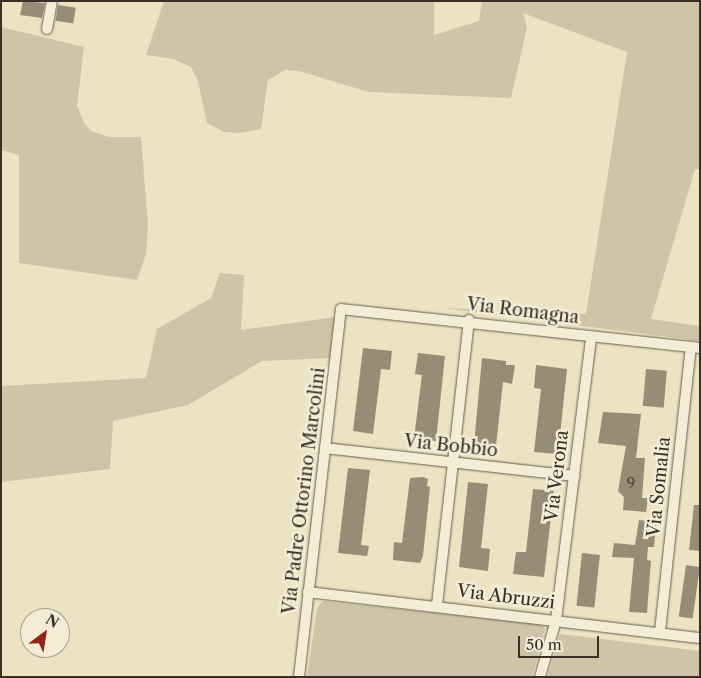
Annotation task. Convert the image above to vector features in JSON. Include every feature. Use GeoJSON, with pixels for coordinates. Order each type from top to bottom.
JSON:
{"type":"FeatureCollection","features":[{"type":"Feature","properties":{"kind":"street"},"geometry":{"type":"LineString","coordinates":[[47,29],[52,1]]}},
{"type":"Feature","properties":{"kind":"street","name":"Via Romagna"},"geometry":{"type":"LineString","coordinates":[[341,309],[469,320],[591,337],[696,347]]}},
{"type":"Feature","properties":{"kind":"street","name":"Via Padre Ottorino Marcolini"},"geometry":{"type":"LineString","coordinates":[[298,677],[341,309]]}},
{"type":"Feature","properties":{"kind":"street"},"geometry":{"type":"LineString","coordinates":[[437,605],[469,320]]}},
{"type":"Feature","properties":{"kind":"street","name":"Via Verona"},"geometry":{"type":"LineString","coordinates":[[540,677],[556,620],[591,337]]}},
{"type":"Feature","properties":{"kind":"street","name":"Via Somalia"},"geometry":{"type":"LineString","coordinates":[[660,632],[696,347]]}},
{"type":"Feature","properties":{"kind":"street","name":"Via Bobbio"},"geometry":{"type":"LineString","coordinates":[[325,448],[574,476]]}},
{"type":"Feature","properties":{"kind":"street","name":"Via Abruzzi"},"geometry":{"type":"LineString","coordinates":[[308,592],[437,605],[700,638]]}},
{"type":"Feature","properties":{"kind":"shaded area"},"geometry":{"type":"Polygon","coordinates":[[[164,1],[434,1],[434,35],[479,21],[482,1],[700,1],[700,169],[695,169],[651,319],[700,326],[700,341],[442,308],[586,314],[627,52],[523,13],[527,27],[511,98],[369,92],[299,71],[285,70],[268,80],[261,129],[240,133],[224,132],[207,123],[198,81],[191,67],[173,59],[146,55],[164,1]]]}},
{"type":"Feature","properties":{"kind":"shaded area"},"geometry":{"type":"Polygon","coordinates":[[[1,27],[84,47],[77,105],[84,123],[91,131],[109,137],[141,137],[148,224],[146,254],[137,280],[19,263],[19,155],[1,150],[1,27]]]}},
{"type":"Feature","properties":{"kind":"shaded area"},"geometry":{"type":"Polygon","coordinates":[[[220,273],[244,275],[241,330],[335,317],[330,358],[262,361],[188,405],[113,421],[110,469],[1,482],[1,386],[146,378],[157,329],[211,298],[220,273]]]}},
{"type":"Feature","properties":{"kind":"shaded area"},"geometry":{"type":"Polygon","coordinates":[[[323,601],[542,624],[545,629],[532,677],[307,677],[317,608],[323,601]]]}},
{"type":"Feature","properties":{"kind":"shaded area"},"geometry":{"type":"Polygon","coordinates":[[[560,634],[700,651],[700,677],[548,677],[560,634]]]}},
{"type":"Feature","properties":{"kind":"building"},"geometry":{"type":"Polygon","coordinates":[[[23,1],[45,3],[42,18],[20,15],[23,1]]]}},
{"type":"Feature","properties":{"kind":"building"},"geometry":{"type":"Polygon","coordinates":[[[58,5],[76,8],[73,24],[55,21],[58,5]]]}},
{"type":"Feature","properties":{"kind":"building"},"geometry":{"type":"Polygon","coordinates":[[[363,348],[392,351],[390,370],[381,369],[373,434],[353,431],[363,348]]]}},
{"type":"Feature","properties":{"kind":"building"},"geometry":{"type":"Polygon","coordinates":[[[418,353],[445,356],[436,441],[414,438],[422,375],[415,374],[418,353]]]}},
{"type":"Feature","properties":{"kind":"building"},"geometry":{"type":"Polygon","coordinates":[[[482,358],[506,361],[506,365],[515,365],[512,384],[503,382],[496,446],[474,444],[482,358]]]}},
{"type":"Feature","properties":{"kind":"building"},"geometry":{"type":"Polygon","coordinates":[[[536,365],[567,369],[558,454],[534,452],[541,389],[534,388],[536,365]]]}},
{"type":"Feature","properties":{"kind":"building"},"geometry":{"type":"Polygon","coordinates":[[[646,369],[667,371],[664,408],[643,406],[646,369]]]}},
{"type":"Feature","properties":{"kind":"building"},"geometry":{"type":"Polygon","coordinates":[[[603,412],[641,414],[636,458],[645,458],[642,498],[648,498],[646,512],[623,510],[624,497],[618,491],[626,446],[598,443],[603,412]]]}},
{"type":"Feature","properties":{"kind":"building"},"geometry":{"type":"Polygon","coordinates":[[[348,468],[370,470],[361,545],[369,546],[367,556],[338,553],[348,468]]]}},
{"type":"Feature","properties":{"kind":"building"},"geometry":{"type":"Polygon","coordinates":[[[423,477],[428,479],[427,486],[430,487],[423,556],[420,563],[393,560],[394,542],[402,543],[410,478],[423,477]]]}},
{"type":"Feature","properties":{"kind":"building"},"geometry":{"type":"Polygon","coordinates":[[[468,482],[488,484],[481,548],[490,549],[488,571],[459,567],[468,482]]]}},
{"type":"Feature","properties":{"kind":"building"},"geometry":{"type":"Polygon","coordinates":[[[533,489],[554,491],[544,577],[513,574],[516,552],[526,552],[533,489]]]}},
{"type":"Feature","properties":{"kind":"building"},"geometry":{"type":"Polygon","coordinates":[[[694,505],[700,505],[700,551],[689,550],[694,505]]]}},
{"type":"Feature","properties":{"kind":"building"},"geometry":{"type":"Polygon","coordinates":[[[639,520],[656,522],[654,547],[648,547],[647,560],[651,561],[647,613],[629,612],[634,558],[612,557],[614,543],[635,545],[639,520]]]}},
{"type":"Feature","properties":{"kind":"building"},"geometry":{"type":"Polygon","coordinates":[[[582,553],[600,555],[594,608],[576,606],[582,553]]]}},
{"type":"Feature","properties":{"kind":"building"},"geometry":{"type":"Polygon","coordinates":[[[686,565],[700,567],[693,618],[679,616],[686,565]]]}}]}
